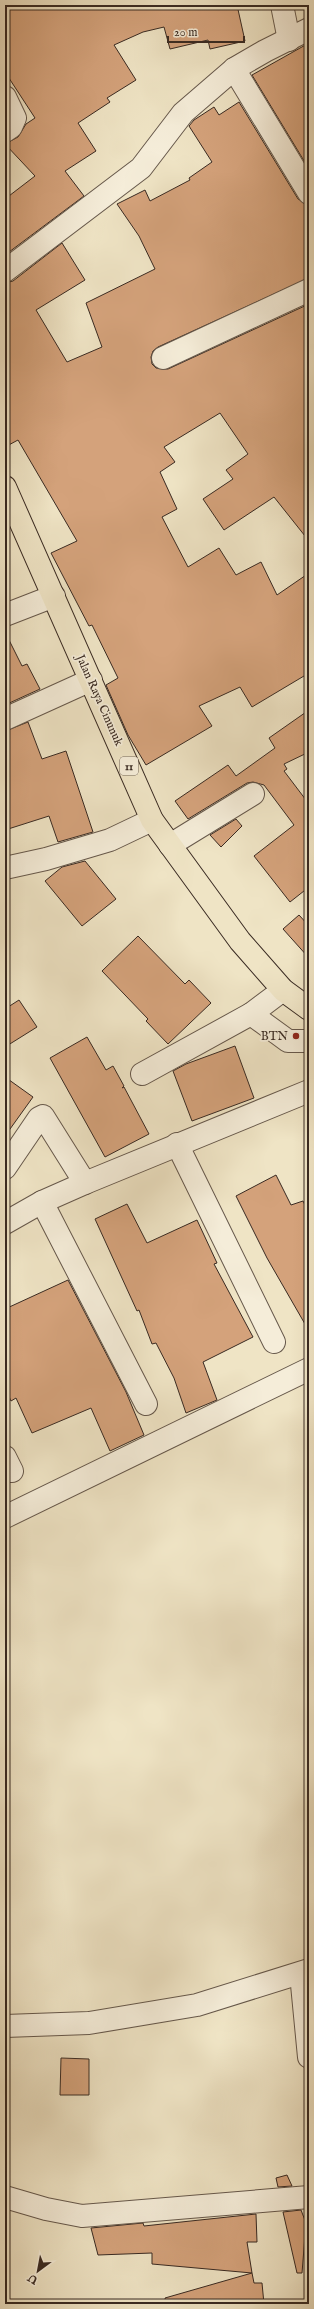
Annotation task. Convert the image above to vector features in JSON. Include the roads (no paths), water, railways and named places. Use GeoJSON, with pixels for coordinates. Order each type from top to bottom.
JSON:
{"type":"FeatureCollection","features":[{"type":"Feature","properties":{"kind":"highway","name":"Jalan Raya Cinunuk"},"geometry":{"type":"LineString","coordinates":[[5,486],[10,510],[54,596],[152,820],[240,941],[283,990],[309,1009]]}},
{"type":"Feature","properties":{"kind":"street"},"geometry":{"type":"LineString","coordinates":[[282,5],[289,40]]}},
{"type":"Feature","properties":{"kind":"street"},"geometry":{"type":"LineString","coordinates":[[5,271],[141,168],[183,113],[234,69],[309,29]]}},
{"type":"Feature","properties":{"kind":"street"},"geometry":{"type":"LineString","coordinates":[[234,69],[309,193]]}},
{"type":"Feature","properties":{"kind":"street"},"geometry":{"type":"LineString","coordinates":[[5,97],[15,118],[11,127],[5,131]]}},
{"type":"Feature","properties":{"kind":"street"},"geometry":{"type":"LineString","coordinates":[[163,358],[309,290]]}},
{"type":"Feature","properties":{"kind":"street"},"geometry":{"type":"LineString","coordinates":[[5,615],[54,596]]}},
{"type":"Feature","properties":{"kind":"street"},"geometry":{"type":"LineString","coordinates":[[5,720],[91,680]]}},
{"type":"Feature","properties":{"kind":"street"},"geometry":{"type":"LineString","coordinates":[[170,845],[253,794]]}},
{"type":"Feature","properties":{"kind":"street"},"geometry":{"type":"LineString","coordinates":[[5,868],[46,859],[110,840],[152,820]]}},
{"type":"Feature","properties":{"kind":"street"},"geometry":{"type":"LineString","coordinates":[[142,1074],[251,1014],[283,990]]}},
{"type":"Feature","properties":{"kind":"street"},"geometry":{"type":"LineString","coordinates":[[251,1014],[288,1041],[309,1041]]}},
{"type":"Feature","properties":{"kind":"street"},"geometry":{"type":"LineString","coordinates":[[5,1223],[42,1202],[85,1183],[309,1091]]}},
{"type":"Feature","properties":{"kind":"street"},"geometry":{"type":"LineString","coordinates":[[5,1168],[39,1118],[43,1116],[85,1183]]}},
{"type":"Feature","properties":{"kind":"street"},"geometry":{"type":"LineString","coordinates":[[178,1144],[274,1342]]}},
{"type":"Feature","properties":{"kind":"street"},"geometry":{"type":"LineString","coordinates":[[42,1202],[146,1404]]}},
{"type":"Feature","properties":{"kind":"street"},"geometry":{"type":"LineString","coordinates":[[5,1517],[309,1369]]}},
{"type":"Feature","properties":{"kind":"street"},"geometry":{"type":"LineString","coordinates":[[5,2026],[89,2023],[197,2005],[305,1972],[309,2057]]}},
{"type":"Feature","properties":{"kind":"street"},"geometry":{"type":"LineString","coordinates":[[5,2197],[46,2209],[82,2216],[309,2197]]}},
{"type":"Feature","properties":{"kind":"place","name":"BTN"},"geometry":{"type":"Point","coordinates":[296,1036]}}]}
